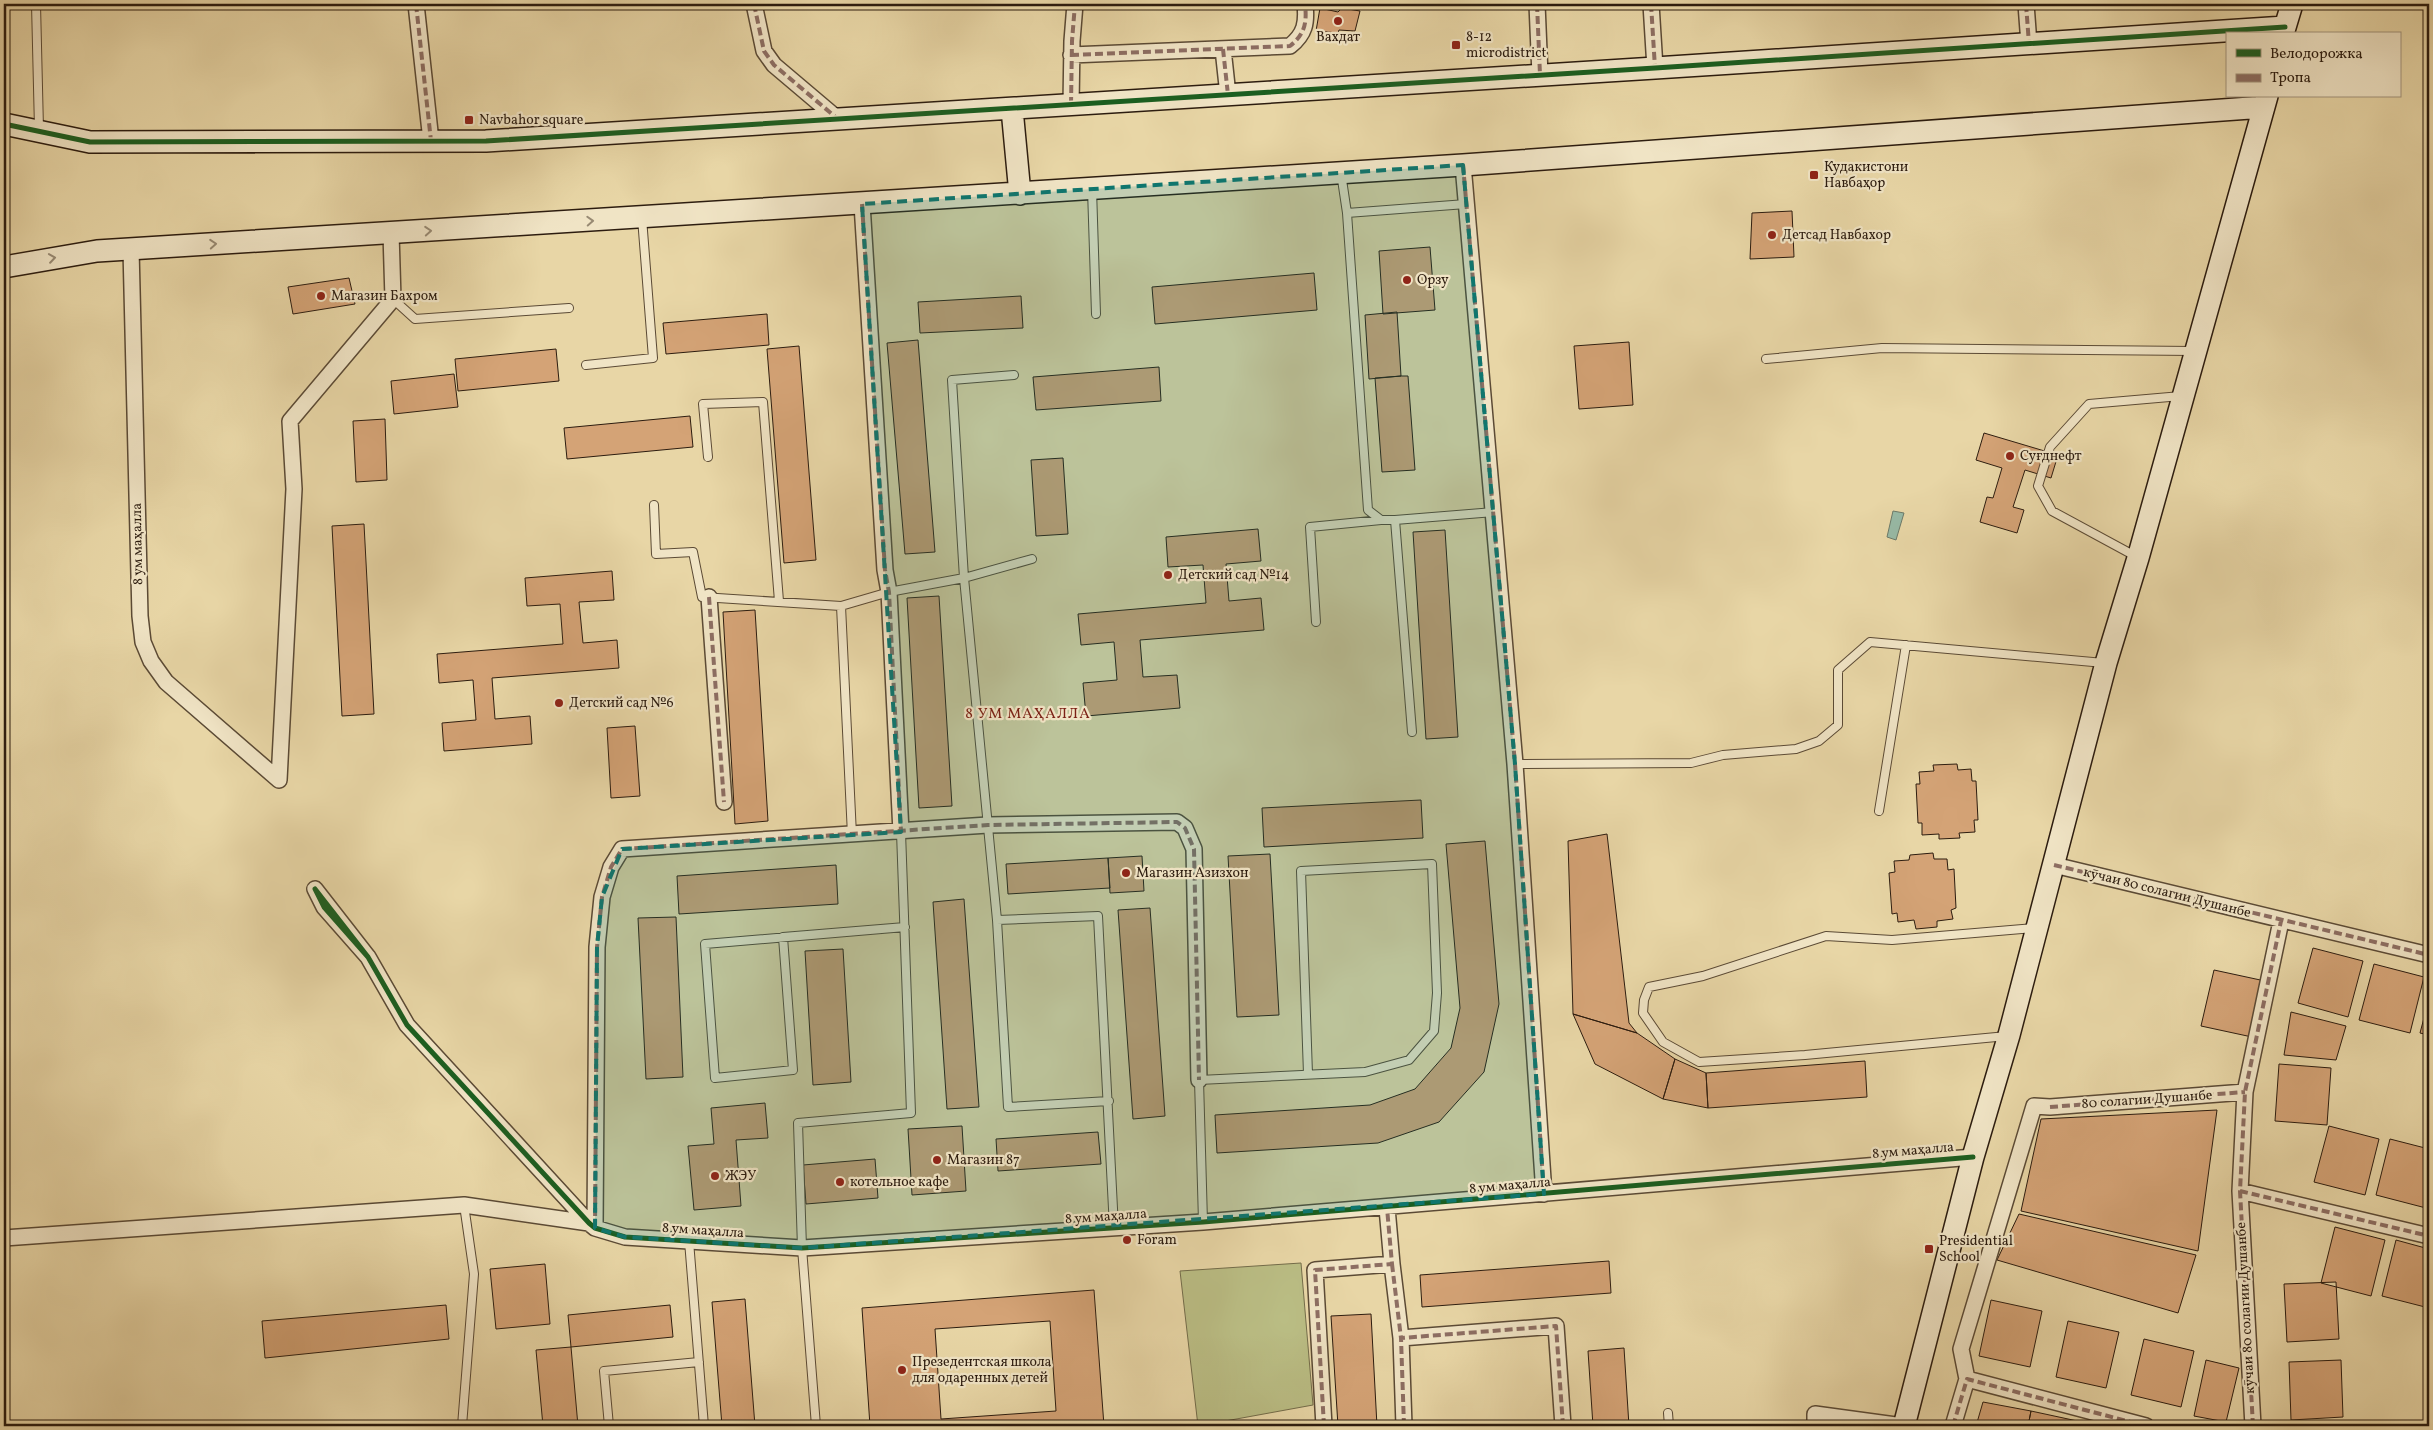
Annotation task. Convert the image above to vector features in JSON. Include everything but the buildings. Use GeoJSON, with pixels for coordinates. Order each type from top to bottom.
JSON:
{"type":"FeatureCollection","features":[{"type":"Feature","properties":{"kind":"street"},"geometry":{"type":"LineString","coordinates":[[416,4],[431,141]]}},
{"type":"Feature","properties":{"kind":"street"},"geometry":{"type":"LineString","coordinates":[[754,4],[764,51],[774,65],[839,120]]}},
{"type":"Feature","properties":{"kind":"street"},"geometry":{"type":"LineString","coordinates":[[1071,105],[1075,4]]}},
{"type":"Feature","properties":{"kind":"street"},"geometry":{"type":"LineString","coordinates":[[1072,55],[1290,46],[1301,37],[1307,22],[1305,4]]}},
{"type":"Feature","properties":{"kind":"street"},"geometry":{"type":"LineString","coordinates":[[1537,4],[1540,75]]}},
{"type":"Feature","properties":{"kind":"street"},"geometry":{"type":"LineString","coordinates":[[1651,4],[1655,68]]}},
{"type":"Feature","properties":{"kind":"street"},"geometry":{"type":"LineString","coordinates":[[2026,4],[2029,44]]}},
{"type":"Feature","properties":{"kind":"street"},"geometry":{"type":"LineString","coordinates":[[2248,32],[2284,30],[2292,4]]}},
{"type":"Feature","properties":{"kind":"street"},"geometry":{"type":"LineString","coordinates":[[4,124],[90,142],[496,140],[2226,33]]}},
{"type":"Feature","properties":{"kind":"street"},"geometry":{"type":"LineString","coordinates":[[1223,49],[1228,95]]}},
{"type":"Feature","properties":{"kind":"street"},"geometry":{"type":"LineString","coordinates":[[4,267],[97,251],[1462,165],[2266,101],[2138,558],[2106,663],[2054,865],[2035,928],[2009,1036],[1973,1157],[1904,1426],[1815,1414],[1815,1426]]}},
{"type":"Feature","properties":{"kind":"street"},"geometry":{"type":"LineString","coordinates":[[1012,109],[1020,194]]}},
{"type":"Feature","properties":{"kind":"street"},"geometry":{"type":"LineString","coordinates":[[1462,165],[1515,764],[1544,1194]]}},
{"type":"Feature","properties":{"kind":"street"},"geometry":{"type":"LineString","coordinates":[[862,204],[885,570],[888,592],[901,832]]}},
{"type":"Feature","properties":{"kind":"street"},"geometry":{"type":"LineString","coordinates":[[391,233],[393,299]]}},
{"type":"Feature","properties":{"kind":"street","name":"8 ум маҳалла"},"geometry":{"type":"LineString","coordinates":[[131,249],[140,616],[143,642],[151,661],[166,682],[279,780],[294,489],[290,422],[393,299]]}},
{"type":"Feature","properties":{"kind":"street"},"geometry":{"type":"LineString","coordinates":[[709,597],[724,802]]}},
{"type":"Feature","properties":{"kind":"street"},"geometry":{"type":"LineString","coordinates":[[592,1225],[597,947],[602,897],[611,868],[622,849],[726,839],[852,835],[988,825],[1177,822],[1185,828],[1194,849],[1199,1080]]}},
{"type":"Feature","properties":{"kind":"street","name":"кӯчаи 80 солагии Душанбе"},"geometry":{"type":"LineString","coordinates":[[2054,865],[2429,955]]}},
{"type":"Feature","properties":{"kind":"street","name":"кӯчаи 80 солагии Душанбе"},"geometry":{"type":"LineString","coordinates":[[2252,1426],[2240,1190],[2245,1092],[2281,921]]}},
{"type":"Feature","properties":{"kind":"street"},"geometry":{"type":"LineString","coordinates":[[368,957],[407,1025],[592,1225]]}},
{"type":"Feature","properties":{"kind":"street","name":"80 солагии Душанбе"},"geometry":{"type":"LineString","coordinates":[[1967,1379],[1961,1349],[2034,1106],[2050,1107],[2245,1092]]}},
{"type":"Feature","properties":{"kind":"street","name":"8 ум маҳалла"},"geometry":{"type":"LineString","coordinates":[[4,1238],[464,1205],[592,1225],[625,1237],[802,1248],[1386,1208],[1973,1157]]}},
{"type":"Feature","properties":{"kind":"street"},"geometry":{"type":"LineString","coordinates":[[2240,1190],[2429,1236]]}},
{"type":"Feature","properties":{"kind":"street"},"geometry":{"type":"LineString","coordinates":[[1386,1208],[1401,1338],[1404,1426]]}},
{"type":"Feature","properties":{"kind":"street"},"geometry":{"type":"LineString","coordinates":[[1324,1426],[1315,1270],[1392,1264]]}},
{"type":"Feature","properties":{"kind":"street"},"geometry":{"type":"LineString","coordinates":[[1401,1338],[1556,1326],[1563,1426]]}},
{"type":"Feature","properties":{"kind":"street"},"geometry":{"type":"LineString","coordinates":[[1954,1426],[1967,1379],[2146,1426]]}},
{"type":"Feature","properties":{"kind":"lane"},"geometry":{"type":"LineString","coordinates":[[36,4],[39,131]]}},
{"type":"Feature","properties":{"kind":"lane"},"geometry":{"type":"LineString","coordinates":[[1341,173],[1347,213],[1368,510],[1381,520]]}},
{"type":"Feature","properties":{"kind":"lane"},"geometry":{"type":"LineString","coordinates":[[1092,189],[1096,314]]}},
{"type":"Feature","properties":{"kind":"lane"},"geometry":{"type":"LineString","coordinates":[[1347,213],[1466,204]]}},
{"type":"Feature","properties":{"kind":"lane"},"geometry":{"type":"LineString","coordinates":[[586,365],[653,358],[642,218]]}},
{"type":"Feature","properties":{"kind":"lane"},"geometry":{"type":"LineString","coordinates":[[393,299],[415,319],[569,308]]}},
{"type":"Feature","properties":{"kind":"lane"},"geometry":{"type":"LineString","coordinates":[[1766,359],[1882,348],[2196,351]]}},
{"type":"Feature","properties":{"kind":"lane"},"geometry":{"type":"LineString","coordinates":[[1014,375],[952,380],[964,578],[997,920],[1008,1107],[1109,1101]]}},
{"type":"Feature","properties":{"kind":"lane"},"geometry":{"type":"LineString","coordinates":[[2138,558],[2052,511],[2038,486],[2050,447],[2089,404],[2183,396]]}},
{"type":"Feature","properties":{"kind":"lane"},"geometry":{"type":"LineString","coordinates":[[708,457],[703,404],[763,402],[778,601]]}},
{"type":"Feature","properties":{"kind":"lane"},"geometry":{"type":"LineString","coordinates":[[654,505],[656,554],[693,552],[702,597],[841,606],[888,592],[964,578],[1032,559]]}},
{"type":"Feature","properties":{"kind":"lane"},"geometry":{"type":"LineString","coordinates":[[1316,622],[1310,527],[1494,512]]}},
{"type":"Feature","properties":{"kind":"lane"},"geometry":{"type":"LineString","coordinates":[[1395,520],[1412,732]]}},
{"type":"Feature","properties":{"kind":"lane"},"geometry":{"type":"LineString","coordinates":[[841,606],[852,835]]}},
{"type":"Feature","properties":{"kind":"lane"},"geometry":{"type":"LineString","coordinates":[[1515,764],[1691,763],[1723,755],[1796,750],[1819,741],[1838,725],[1838,670],[1870,642],[2106,663]]}},
{"type":"Feature","properties":{"kind":"lane"},"geometry":{"type":"LineString","coordinates":[[1879,811],[1906,645]]}},
{"type":"Feature","properties":{"kind":"lane"},"geometry":{"type":"LineString","coordinates":[[816,1426],[802,1248],[798,1123],[912,1113],[901,832]]}},
{"type":"Feature","properties":{"kind":"lane"},"geometry":{"type":"LineString","coordinates":[[1202,1222],[1199,1080],[1365,1072],[1409,1060],[1434,1030],[1437,994],[1432,864],[1301,871],[1308,1074]]}},
{"type":"Feature","properties":{"kind":"lane"},"geometry":{"type":"LineString","coordinates":[[997,920],[1098,916],[1109,1101],[1114,1228]]}},
{"type":"Feature","properties":{"kind":"lane"},"geometry":{"type":"LineString","coordinates":[[905,927],[705,944],[715,1078],[793,1070],[783,937],[905,927]]}},
{"type":"Feature","properties":{"kind":"lane"},"geometry":{"type":"LineString","coordinates":[[2009,1036],[1814,1054],[1699,1062],[1663,1042],[1644,1013],[1644,1000],[1649,987],[1703,976],[1826,936],[1892,940],[2035,928]]}},
{"type":"Feature","properties":{"kind":"lane"},"geometry":{"type":"LineString","coordinates":[[462,1426],[474,1274],[464,1205]]}},
{"type":"Feature","properties":{"kind":"lane"},"geometry":{"type":"LineString","coordinates":[[689,1241],[704,1426]]}},
{"type":"Feature","properties":{"kind":"lane"},"geometry":{"type":"LineString","coordinates":[[609,1426],[604,1371],[699,1362]]}},
{"type":"Feature","properties":{"kind":"lane"},"geometry":{"type":"LineString","coordinates":[[1668,1413],[1669,1426]]}},
{"type":"Feature","properties":{"kind":"highlighted area"},"geometry":{"type":"Polygon","coordinates":[[[1463,165],[1515,764],[1544,1194],[802,1248],[625,1237],[595,1228],[597,947],[602,897],[622,849],[901,832],[862,204],[1463,165]]]}},
{"type":"Feature","properties":{"kind":"green space"},"geometry":{"type":"Polygon","coordinates":[[[1301,1263],[1313,1405],[1198,1426],[1180,1271],[1301,1263]]]}},
{"type":"Feature","properties":{"kind":"shaded area"},"geometry":{"type":"Polygon","coordinates":[[[1893,511],[1904,513],[1896,540],[1887,537],[1893,511]]]}},
{"type":"Feature","properties":{"kind":"marked path"},"geometry":{"type":"LineString","coordinates":[[416,4],[431,141]]}},
{"type":"Feature","properties":{"kind":"marked path"},"geometry":{"type":"LineString","coordinates":[[754,4],[764,51],[774,65],[839,120]]}},
{"type":"Feature","properties":{"kind":"marked path"},"geometry":{"type":"LineString","coordinates":[[1071,105],[1072,41],[1075,4]]}},
{"type":"Feature","properties":{"kind":"marked path"},"geometry":{"type":"LineString","coordinates":[[1071,55],[1290,46],[1299,37],[1304,28],[1306,17],[1305,4]]}},
{"type":"Feature","properties":{"kind":"marked path"},"geometry":{"type":"LineString","coordinates":[[1537,4],[1540,75]]}},
{"type":"Feature","properties":{"kind":"marked path"},"geometry":{"type":"LineString","coordinates":[[1651,4],[1655,68]]}},
{"type":"Feature","properties":{"kind":"marked path"},"geometry":{"type":"LineString","coordinates":[[2026,4],[2029,44]]}},
{"type":"Feature","properties":{"kind":"marked path"},"geometry":{"type":"LineString","coordinates":[[1223,49],[1228,95]]}},
{"type":"Feature","properties":{"kind":"marked path"},"geometry":{"type":"LineString","coordinates":[[1463,165],[1515,764],[1544,1194]]}},
{"type":"Feature","properties":{"kind":"marked path"},"geometry":{"type":"LineString","coordinates":[[862,204],[885,570],[889,592],[901,832]]}},
{"type":"Feature","properties":{"kind":"marked path"},"geometry":{"type":"LineString","coordinates":[[709,597],[724,802]]}},
{"type":"Feature","properties":{"kind":"marked path"},"geometry":{"type":"LineString","coordinates":[[595,1228],[597,947],[602,897],[611,867],[622,849],[988,825],[1177,822],[1185,828],[1194,849],[1199,1080]]}},
{"type":"Feature","properties":{"kind":"marked path"},"geometry":{"type":"LineString","coordinates":[[2054,865],[2429,955]]}},
{"type":"Feature","properties":{"kind":"marked path"},"geometry":{"type":"LineString","coordinates":[[2253,1426],[2240,1191],[2245,1092],[2281,921]]}},
{"type":"Feature","properties":{"kind":"marked path"},"geometry":{"type":"LineString","coordinates":[[2050,1107],[2245,1092]]}},
{"type":"Feature","properties":{"kind":"marked path"},"geometry":{"type":"LineString","coordinates":[[2240,1191],[2429,1236]]}},
{"type":"Feature","properties":{"kind":"marked path"},"geometry":{"type":"LineString","coordinates":[[1324,1426],[1315,1270],[1392,1264],[1387,1208]]}},
{"type":"Feature","properties":{"kind":"marked path"},"geometry":{"type":"LineString","coordinates":[[1392,1264],[1401,1338]]}},
{"type":"Feature","properties":{"kind":"marked path"},"geometry":{"type":"LineString","coordinates":[[1404,1426],[1401,1338],[1556,1326],[1563,1426]]}},
{"type":"Feature","properties":{"kind":"marked path"},"geometry":{"type":"LineString","coordinates":[[1953,1426],[1967,1379],[2146,1426]]}},
{"type":"Feature","properties":{"kind":"cycle path"},"geometry":{"type":"LineString","coordinates":[[4,124],[90,142],[486,141],[2285,27]]}},
{"type":"Feature","properties":{"kind":"cycle path"},"geometry":{"type":"LineString","coordinates":[[368,957],[315,889],[324,907],[368,957],[407,1025],[589,1223],[595,1228],[625,1237],[802,1248],[1203,1222],[1973,1157]]}},
{"type":"Feature","properties":{"kind":"place","name":"Вахдат"},"geometry":{"type":"Point","coordinates":[1338,21]}},
{"type":"Feature","properties":{"kind":"place","name":"8-12 microdistrict"},"geometry":{"type":"Point","coordinates":[1456,45]}},
{"type":"Feature","properties":{"kind":"place","name":"Navbahor square"},"geometry":{"type":"Point","coordinates":[469,120]}},
{"type":"Feature","properties":{"kind":"place","name":"Кудакистони Навбаҳор"},"geometry":{"type":"Point","coordinates":[1814,175]}},
{"type":"Feature","properties":{"kind":"place","name":"Детсад Навбахор"},"geometry":{"type":"Point","coordinates":[1772,235]}},
{"type":"Feature","properties":{"kind":"place","name":"Орзу"},"geometry":{"type":"Point","coordinates":[1407,280]}},
{"type":"Feature","properties":{"kind":"place","name":"Магазин Бахром"},"geometry":{"type":"Point","coordinates":[321,296]}},
{"type":"Feature","properties":{"kind":"place","name":"Суғднефт"},"geometry":{"type":"Point","coordinates":[2010,456]}},
{"type":"Feature","properties":{"kind":"place","name":"Детский сад №14"},"geometry":{"type":"Point","coordinates":[1168,575]}},
{"type":"Feature","properties":{"kind":"place","name":"Детский сад №6"},"geometry":{"type":"Point","coordinates":[559,703]}},
{"type":"Feature","properties":{"kind":"place","name":"Магазин Азизхон"},"geometry":{"type":"Point","coordinates":[1126,873]}},
{"type":"Feature","properties":{"kind":"place","name":"Магазин 87"},"geometry":{"type":"Point","coordinates":[937,1160]}},
{"type":"Feature","properties":{"kind":"place","name":"ЖЭУ"},"geometry":{"type":"Point","coordinates":[715,1176]}},
{"type":"Feature","properties":{"kind":"place","name":"котельное кафе"},"geometry":{"type":"Point","coordinates":[840,1182]}},
{"type":"Feature","properties":{"kind":"place","name":"Foram"},"geometry":{"type":"Point","coordinates":[1127,1240]}},
{"type":"Feature","properties":{"kind":"place","name":"Presidential School"},"geometry":{"type":"Point","coordinates":[1929,1249]}},
{"type":"Feature","properties":{"kind":"place","name":"Презедентская школа для одаренных детей"},"geometry":{"type":"Point","coordinates":[902,1370]}},
{"type":"Feature","properties":{"kind":"district","name":"8 УМ МАҲАЛЛА"},"geometry":{"type":"Point","coordinates":[1028,714]}}]}
